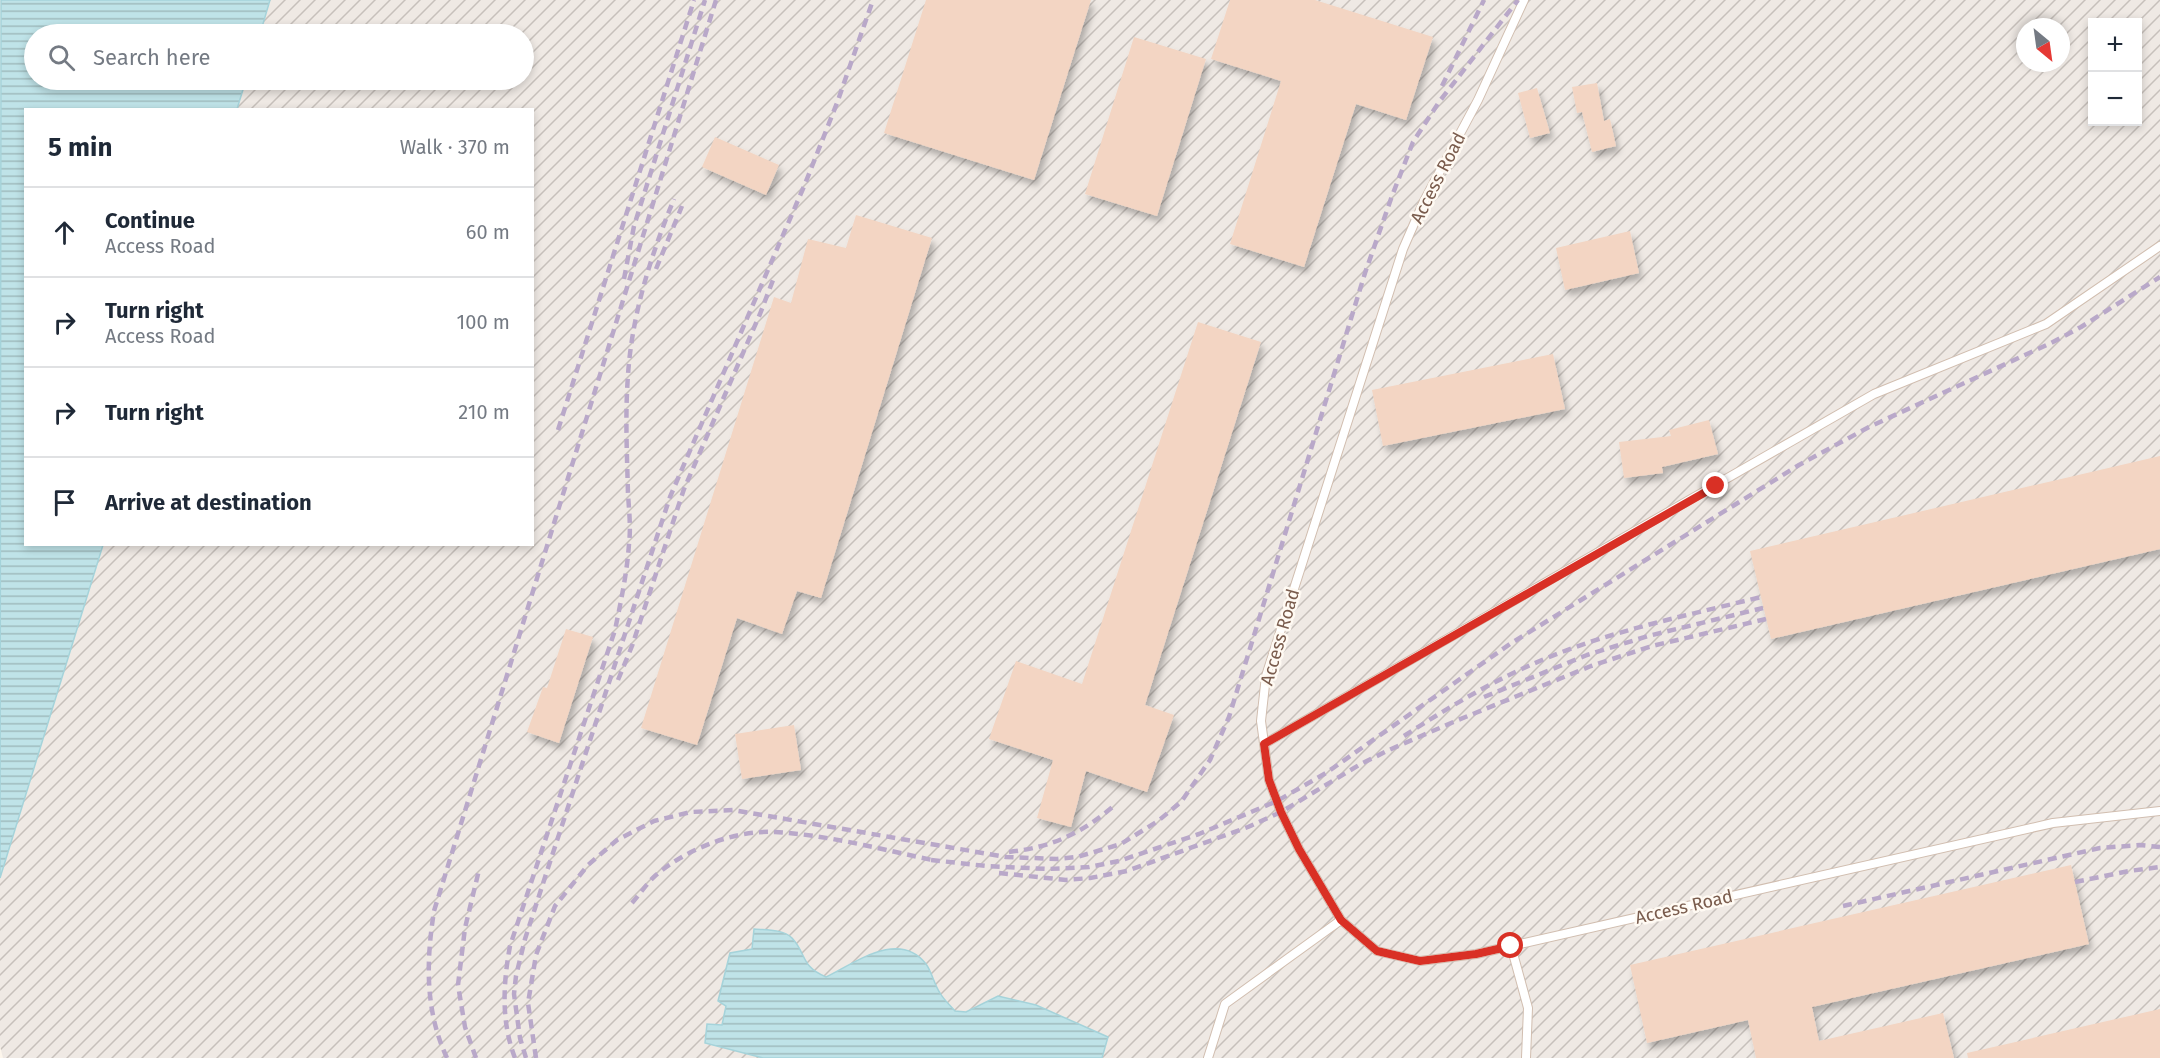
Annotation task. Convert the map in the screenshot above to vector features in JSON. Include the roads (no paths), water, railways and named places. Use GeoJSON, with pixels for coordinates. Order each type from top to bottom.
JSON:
{"type":"FeatureCollection","features":[{"type":"Feature","properties":{"kind":"lane","name":"Access Road"},"geometry":{"type":"LineString","coordinates":[[1524,0],[1478,100],[1424,201],[1403,249],[1266,676],[1261,721],[1269,780],[1299,849],[1341,920],[1377,951],[1420,961],[1476,954],[2053,823],[2160,811]]}},
{"type":"Feature","properties":{"kind":"lane"},"geometry":{"type":"LineString","coordinates":[[1264,744],[1874,394],[2046,324],[2160,246]]}},
{"type":"Feature","properties":{"kind":"lane"},"geometry":{"type":"LineString","coordinates":[[1208,1058],[1224,1004],[1341,920]]}},
{"type":"Feature","properties":{"kind":"lane"},"geometry":{"type":"LineString","coordinates":[[1511,946],[1528,1008],[1526,1058]]}},
{"type":"Feature","properties":{"kind":"water"},"geometry":{"type":"Polygon","coordinates":[[[1,0],[270,0],[263,24],[24,24],[24,90],[243,90],[237,108],[24,108],[24,546],[103,546],[0,878],[1,0]]]}},
{"type":"Feature","properties":{"kind":"water"},"geometry":{"type":"Polygon","coordinates":[[[754,929],[774,930],[788,935],[797,944],[812,969],[826,977],[877,952],[903,949],[915,954],[926,964],[940,993],[955,1011],[966,1012],[998,996],[1036,1005],[1108,1037],[1102,1058],[763,1058],[705,1043],[707,1024],[722,1025],[726,1006],[718,1001],[730,953],[752,949],[754,929]]]}},
{"type":"Feature","properties":{"kind":"railway"},"geometry":{"type":"LineString","coordinates":[[558,430],[694,0]]}},
{"type":"Feature","properties":{"kind":"railway"},"geometry":{"type":"LineString","coordinates":[[624,279],[634,226],[705,0]]}},
{"type":"Feature","properties":{"kind":"railway"},"geometry":{"type":"LineString","coordinates":[[447,1058],[435,1022],[429,986],[434,911],[716,0]]}},
{"type":"Feature","properties":{"kind":"railway"},"geometry":{"type":"LineString","coordinates":[[526,1058],[520,1038],[514,994],[516,976],[525,939],[549,865],[670,497],[805,184],[837,103],[873,0]]}},
{"type":"Feature","properties":{"kind":"railway"},"geometry":{"type":"LineString","coordinates":[[1442,86],[1484,0]]}},
{"type":"Feature","properties":{"kind":"railway"},"geometry":{"type":"LineString","coordinates":[[536,1058],[528,1003],[536,955],[555,906],[588,865],[617,840],[654,821],[691,812],[733,810],[1006,857],[1057,859],[1077,857],[1121,844],[1158,821],[1181,802],[1210,760],[1229,717],[1365,273],[1413,142],[1439,102],[1518,0]]}},
{"type":"Feature","properties":{"kind":"railway"},"geometry":{"type":"LineString","coordinates":[[515,1058],[505,1017],[506,974],[510,946],[615,630],[630,538],[626,420],[630,352],[644,285],[674,199]]}},
{"type":"Feature","properties":{"kind":"railway"},"geometry":{"type":"LineString","coordinates":[[656,269],[682,206]]}},
{"type":"Feature","properties":{"kind":"railway"},"geometry":{"type":"LineString","coordinates":[[931,860],[1048,869],[1089,867],[1119,861],[1199,834],[1277,801],[1326,773],[1510,644],[1799,465],[1869,427],[2051,343],[2081,327],[2160,277]]}},
{"type":"Feature","properties":{"kind":"railway"},"geometry":{"type":"LineString","coordinates":[[618,680],[632,646],[684,489],[773,280]]}},
{"type":"Feature","properties":{"kind":"railway"},"geometry":{"type":"LineString","coordinates":[[1404,736],[1478,691],[1552,656],[1611,635],[1761,597]]}},
{"type":"Feature","properties":{"kind":"railway"},"geometry":{"type":"LineString","coordinates":[[1484,697],[1587,655],[1648,636],[1763,608]]}},
{"type":"Feature","properties":{"kind":"railway"},"geometry":{"type":"LineString","coordinates":[[999,873],[1066,880],[1127,871],[1248,827],[1281,812],[1359,765],[1389,750],[1591,666],[1652,646],[1766,619]]}},
{"type":"Feature","properties":{"kind":"railway"},"geometry":{"type":"LineString","coordinates":[[1009,852],[1025,850],[1066,837],[1079,831],[1115,805]]}},
{"type":"Feature","properties":{"kind":"railway"},"geometry":{"type":"LineString","coordinates":[[632,903],[656,875],[682,857],[696,849],[743,834],[775,832],[816,836],[937,861]]}},
{"type":"Feature","properties":{"kind":"railway"},"geometry":{"type":"LineString","coordinates":[[1843,906],[2100,848],[2140,845],[2160,847]]}},
{"type":"Feature","properties":{"kind":"railway"},"geometry":{"type":"LineString","coordinates":[[2075,882],[2160,867]]}},
{"type":"Feature","properties":{"kind":"railway"},"geometry":{"type":"LineString","coordinates":[[476,1058],[465,1027],[458,985],[465,928],[479,870]]}}]}
